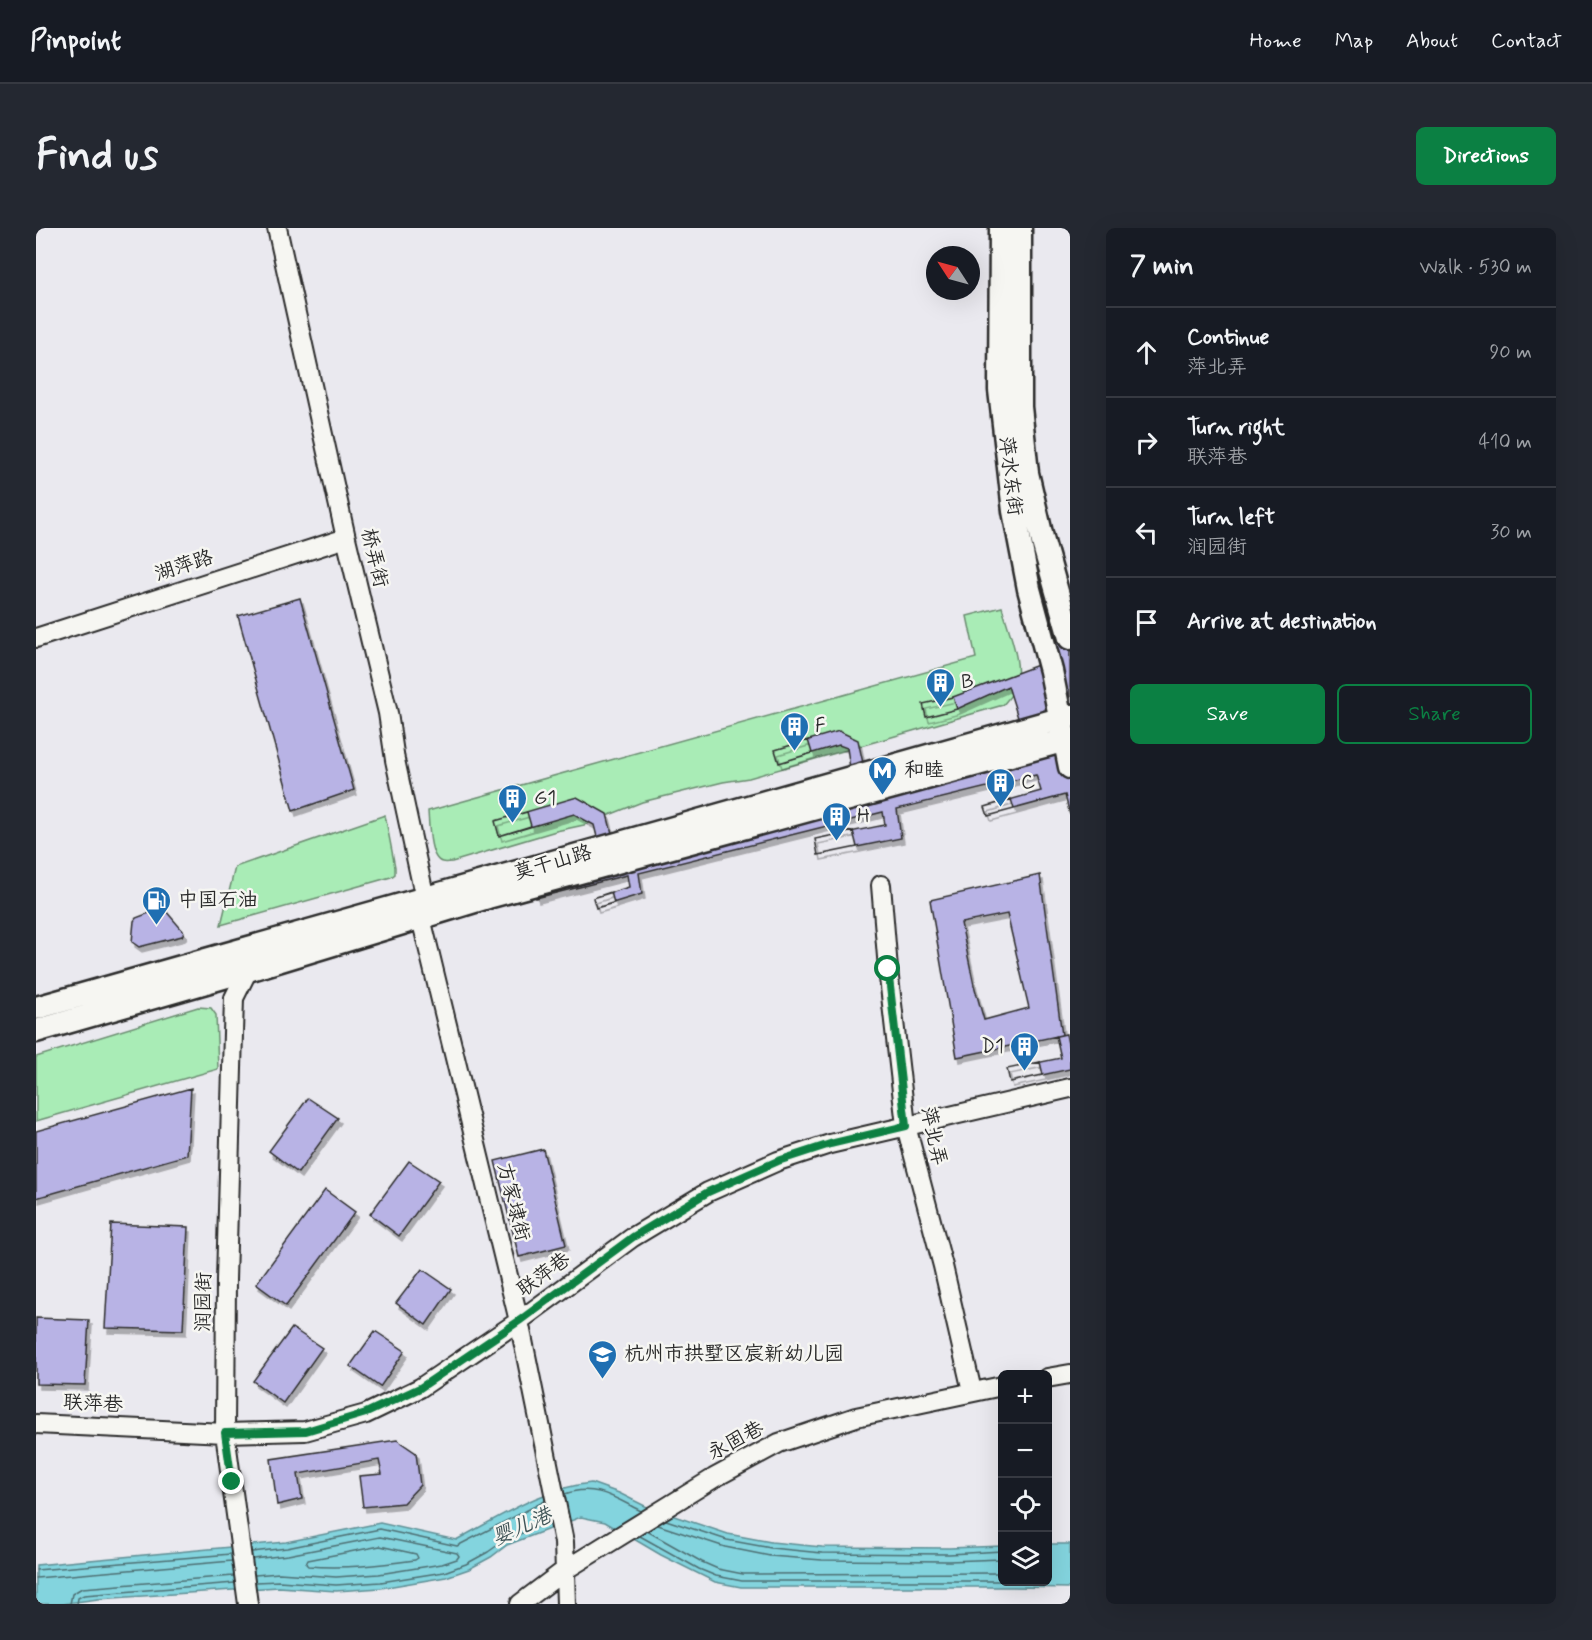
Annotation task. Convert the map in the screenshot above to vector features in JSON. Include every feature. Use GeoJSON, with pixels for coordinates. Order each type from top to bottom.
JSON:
{"type":"FeatureCollection","features":[{"type":"Feature","properties":{"kind":"main road","name":"萍水东街"},"geometry":{"type":"LineString","coordinates":[[1001,228],[1000,390],[1014,511],[1029,589],[1066,729],[1070,767]]}},
{"type":"Feature","properties":{"kind":"main road","name":"萍水东街"},"geometry":{"type":"LineString","coordinates":[[1020,228],[1020,407],[1027,473],[1043,542],[1070,638]]}},
{"type":"Feature","properties":{"kind":"main road","name":"莫干山路"},"geometry":{"type":"LineString","coordinates":[[36,1008],[423,909],[1066,729]]}},
{"type":"Feature","properties":{"kind":"main road","name":"莫干山路"},"geometry":{"type":"LineString","coordinates":[[36,1030],[248,970],[423,909]]}},
{"type":"Feature","properties":{"kind":"street","name":"桥弄街"},"geometry":{"type":"LineString","coordinates":[[277,228],[346,538],[388,713],[423,909]]}},
{"type":"Feature","properties":{"kind":"street","name":"湖萍路"},"geometry":{"type":"LineString","coordinates":[[36,638],[346,538]]}},
{"type":"Feature","properties":{"kind":"street","name":"萍北弄"},"geometry":{"type":"LineString","coordinates":[[881,885],[906,1126],[943,1266],[972,1391]]}},
{"type":"Feature","properties":{"kind":"street","name":"方家埭街"},"geometry":{"type":"LineString","coordinates":[[423,909],[519,1321],[552,1477],[564,1542],[566,1604]]}},
{"type":"Feature","properties":{"kind":"street","name":"润园街"},"geometry":{"type":"LineString","coordinates":[[248,970],[234,998],[226,1280],[225,1433],[248,1600]]}},
{"type":"Feature","properties":{"kind":"street"},"geometry":{"type":"LineString","coordinates":[[212,981],[234,998]]}},
{"type":"Feature","properties":{"kind":"street","name":"联萍巷"},"geometry":{"type":"LineString","coordinates":[[36,1424],[225,1433],[306,1431],[366,1413],[420,1388],[519,1321],[633,1237],[708,1192],[778,1161],[830,1144],[1070,1088]]}},
{"type":"Feature","properties":{"kind":"street"},"geometry":{"type":"LineString","coordinates":[[1052,1377],[1070,1374]]}},
{"type":"Feature","properties":{"kind":"street","name":"永固巷"},"geometry":{"type":"LineString","coordinates":[[520,1604],[565,1570],[714,1478],[779,1443],[856,1417],[998,1387]]}},
{"type":"Feature","properties":{"kind":"green space"},"geometry":{"type":"Polygon","coordinates":[[[1002,607],[1018,671],[1014,690],[1003,705],[749,778],[642,802],[584,825],[452,862],[442,862],[434,854],[430,840],[428,811],[976,658],[967,616],[1002,607]]]}},
{"type":"Feature","properties":{"kind":"green space"},"geometry":{"type":"Polygon","coordinates":[[[385,815],[395,867],[395,874],[391,877],[221,925],[235,867],[385,815]]]}},
{"type":"Feature","properties":{"kind":"green space"},"geometry":{"type":"Polygon","coordinates":[[[198,1007],[211,1008],[216,1015],[218,1069],[36,1121],[36,1057],[198,1007]]]}},
{"type":"Feature","properties":{"kind":"water","name":"婴儿港"},"geometry":{"type":"Polygon","coordinates":[[[591,1483],[619,1493],[647,1507],[728,1534],[771,1542],[822,1547],[998,1546],[998,1586],[1052,1586],[1052,1544],[1070,1544],[1070,1588],[741,1587],[715,1582],[661,1555],[605,1522],[581,1517],[507,1545],[469,1569],[446,1577],[381,1588],[336,1591],[279,1587],[36,1604],[36,1565],[286,1542],[380,1523],[456,1540],[538,1497],[591,1483]]]}},
{"type":"Feature","properties":{"kind":"building"},"geometry":{"type":"Polygon","coordinates":[[[300,598],[354,790],[293,811],[238,616],[300,598]]]}},
{"type":"Feature","properties":{"kind":"building","name":"和睦"},"geometry":{"type":"Polygon","coordinates":[[[1057,599],[1070,651],[1070,815],[1065,795],[988,816],[985,807],[1041,791],[1036,775],[897,809],[901,838],[818,855],[815,839],[885,825],[883,812],[639,873],[642,894],[596,908],[593,898],[629,887],[627,875],[536,898],[528,857],[598,841],[594,825],[574,814],[499,836],[495,821],[577,797],[607,814],[613,837],[852,781],[847,748],[839,745],[779,763],[775,750],[839,731],[858,740],[866,777],[1025,740],[1008,686],[957,709],[926,717],[923,704],[953,697],[1038,665],[1024,606],[1057,599]]]}},
{"type":"Feature","properties":{"kind":"building","name":"B"},"geometry":{"type":"Polygon","coordinates":[[[953,697],[957,709],[926,717],[923,704],[953,697]]]}},
{"type":"Feature","properties":{"kind":"building","name":"F"},"geometry":{"type":"Polygon","coordinates":[[[808,740],[812,753],[779,763],[775,750],[808,740]]]}},
{"type":"Feature","properties":{"kind":"building","name":"C"},"geometry":{"type":"Polygon","coordinates":[[[1011,799],[1014,809],[988,816],[985,807],[1011,799]]]}},
{"type":"Feature","properties":{"kind":"building","name":"G1"},"geometry":{"type":"Polygon","coordinates":[[[527,812],[531,826],[499,836],[495,821],[527,812]]]}},
{"type":"Feature","properties":{"kind":"building","name":"H"},"geometry":{"type":"Polygon","coordinates":[[[853,831],[857,847],[818,855],[815,839],[853,831]]]}},
{"type":"Feature","properties":{"kind":"building"},"geometry":{"type":"Polygon","coordinates":[[[1040,875],[1062,1035],[957,1057],[930,900],[1040,875]],[[1007,914],[961,923],[984,1020],[1029,1008],[1007,914]]]}},
{"type":"Feature","properties":{"kind":"building"},"geometry":{"type":"Polygon","coordinates":[[[611,892],[614,903],[596,908],[593,898],[611,892]]]}},
{"type":"Feature","properties":{"kind":"building","name":"中国石油"},"geometry":{"type":"Polygon","coordinates":[[[157,910],[165,910],[184,932],[182,936],[139,947],[132,942],[134,921],[136,918],[157,910]]]}},
{"type":"Feature","properties":{"kind":"building"},"geometry":{"type":"Polygon","coordinates":[[[1066,1034],[1070,1069],[1010,1082],[1007,1069],[1061,1058],[1056,1036],[1066,1034]]]}},
{"type":"Feature","properties":{"kind":"building","name":"D1"},"geometry":{"type":"Polygon","coordinates":[[[1040,1062],[1043,1075],[1010,1082],[1007,1069],[1040,1062]]]}},
{"type":"Feature","properties":{"kind":"building"},"geometry":{"type":"Polygon","coordinates":[[[191,1088],[187,1155],[36,1198],[36,1131],[191,1088]]]}},
{"type":"Feature","properties":{"kind":"building"},"geometry":{"type":"Polygon","coordinates":[[[308,1098],[338,1118],[298,1173],[269,1151],[308,1098]]]}},
{"type":"Feature","properties":{"kind":"building"},"geometry":{"type":"Polygon","coordinates":[[[543,1149],[566,1245],[519,1257],[495,1161],[543,1149]]]}},
{"type":"Feature","properties":{"kind":"building"},"geometry":{"type":"Polygon","coordinates":[[[409,1161],[439,1181],[399,1236],[370,1214],[409,1161]]]}},
{"type":"Feature","properties":{"kind":"building"},"geometry":{"type":"Polygon","coordinates":[[[325,1190],[355,1212],[286,1306],[256,1284],[325,1190]]]}},
{"type":"Feature","properties":{"kind":"building"},"geometry":{"type":"Polygon","coordinates":[[[111,1224],[188,1227],[183,1330],[105,1328],[111,1224]]]}},
{"type":"Feature","properties":{"kind":"building"},"geometry":{"type":"Polygon","coordinates":[[[422,1269],[451,1289],[426,1325],[396,1303],[422,1269]]]}},
{"type":"Feature","properties":{"kind":"building"},"geometry":{"type":"Polygon","coordinates":[[[36,1318],[89,1320],[85,1385],[36,1384],[36,1318]]]}},
{"type":"Feature","properties":{"kind":"building"},"geometry":{"type":"Polygon","coordinates":[[[292,1328],[322,1348],[283,1403],[253,1381],[292,1328]]]}},
{"type":"Feature","properties":{"kind":"building"},"geometry":{"type":"Polygon","coordinates":[[[375,1331],[405,1351],[380,1387],[350,1366],[375,1331]]]}},
{"type":"Feature","properties":{"kind":"building"},"geometry":{"type":"Polygon","coordinates":[[[397,1440],[416,1453],[420,1485],[403,1503],[363,1507],[359,1476],[382,1474],[379,1460],[298,1474],[302,1499],[277,1505],[271,1459],[397,1440]]]}},
{"type":"Feature","properties":{"kind":"place","name":"B"},"geometry":{"type":"Point","coordinates":[940,708]}},
{"type":"Feature","properties":{"kind":"place","name":"F"},"geometry":{"type":"Point","coordinates":[794,752]}},
{"type":"Feature","properties":{"kind":"place","name":"和睦"},"geometry":{"type":"Point","coordinates":[883,796]}},
{"type":"Feature","properties":{"kind":"place","name":"C"},"geometry":{"type":"Point","coordinates":[1000,808]}},
{"type":"Feature","properties":{"kind":"place","name":"G1"},"geometry":{"type":"Point","coordinates":[513,824]}},
{"type":"Feature","properties":{"kind":"place","name":"H"},"geometry":{"type":"Point","coordinates":[836,842]}},
{"type":"Feature","properties":{"kind":"place","name":"中国石油"},"geometry":{"type":"Point","coordinates":[157,926]}},
{"type":"Feature","properties":{"kind":"place","name":"D1"},"geometry":{"type":"Point","coordinates":[1025,1072]}},
{"type":"Feature","properties":{"kind":"place","name":"杭州市拱墅区宸新幼儿园"},"geometry":{"type":"Point","coordinates":[603,1380]}},
{"type":"Feature","properties":{"kind":"route"},"geometry":{"type":"LineString","coordinates":[[232,1482],[225,1433],[306,1431],[366,1413],[420,1388],[519,1321],[633,1237],[708,1192],[778,1161],[830,1144],[906,1126],[888,969]]}}]}
